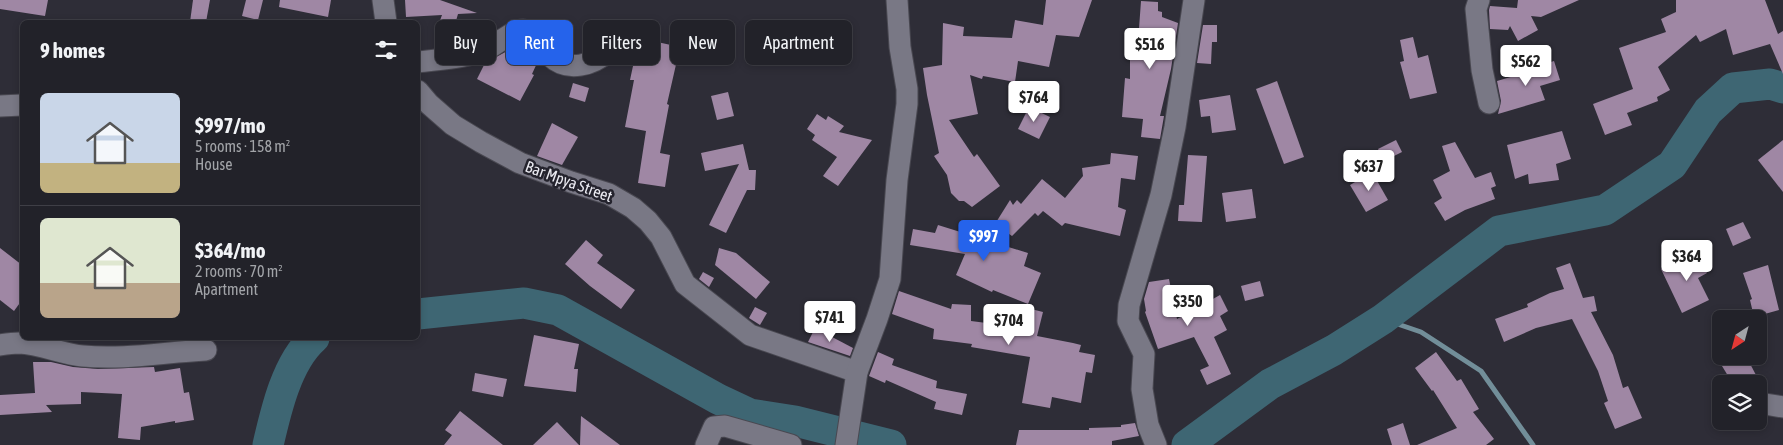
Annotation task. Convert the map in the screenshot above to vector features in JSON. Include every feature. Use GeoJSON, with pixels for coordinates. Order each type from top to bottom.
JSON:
{"type":"FeatureCollection","features":[{"type":"Feature","properties":{"kind":"street"},"geometry":{"type":"LineString","coordinates":[[383,0],[386,20]]}},
{"type":"Feature","properties":{"kind":"street"},"geometry":{"type":"LineString","coordinates":[[846,445],[857,372],[890,279],[897,180],[907,104],[907,89],[900,47],[897,0]]}},
{"type":"Feature","properties":{"kind":"street"},"geometry":{"type":"LineString","coordinates":[[1156,445],[1148,425],[1142,389],[1144,354],[1128,322],[1130,305],[1161,195],[1175,127],[1194,0]]}},
{"type":"Feature","properties":{"kind":"street"},"geometry":{"type":"LineString","coordinates":[[1479,0],[1476,9],[1482,70],[1489,103]]}},
{"type":"Feature","properties":{"kind":"street"},"geometry":{"type":"LineString","coordinates":[[420,62],[477,53],[489,48],[518,30],[524,30],[530,32],[558,62],[583,65]]}},
{"type":"Feature","properties":{"kind":"street","name":"Bar Mpya Street"},"geometry":{"type":"LineString","coordinates":[[420,93],[453,125],[520,163],[609,194],[633,208],[648,221],[661,238],[685,284],[750,335],[857,372]]}},
{"type":"Feature","properties":{"kind":"street"},"geometry":{"type":"LineString","coordinates":[[0,106],[20,105]]}},
{"type":"Feature","properties":{"kind":"street"},"geometry":{"type":"LineString","coordinates":[[0,344],[29,344],[54,351],[85,356],[141,355],[206,350]]}},
{"type":"Feature","properties":{"kind":"street"},"geometry":{"type":"LineString","coordinates":[[1767,404],[1783,407]]}},
{"type":"Feature","properties":{"kind":"street"},"geometry":{"type":"LineString","coordinates":[[706,445],[714,427],[725,426],[791,445]]}},
{"type":"Feature","properties":{"kind":"building"},"geometry":{"type":"Polygon","coordinates":[[[0,0],[48,0],[45,16],[0,9],[0,0]]]}},
{"type":"Feature","properties":{"kind":"building"},"geometry":{"type":"Polygon","coordinates":[[[193,0],[210,0],[206,20],[190,20],[193,0]]]}},
{"type":"Feature","properties":{"kind":"building"},"geometry":{"type":"Polygon","coordinates":[[[246,0],[263,0],[258,20],[242,16],[246,0]]]}},
{"type":"Feature","properties":{"kind":"building"},"geometry":{"type":"Polygon","coordinates":[[[280,0],[331,0],[328,17],[279,7],[280,0]]]}},
{"type":"Feature","properties":{"kind":"building"},"geometry":{"type":"Polygon","coordinates":[[[405,0],[440,0],[477,13],[458,14],[456,20],[440,20],[442,15],[406,17],[405,0]]]}},
{"type":"Feature","properties":{"kind":"building"},"geometry":{"type":"Polygon","coordinates":[[[1046,0],[1092,0],[1079,37],[1056,35],[1049,67],[1018,61],[1015,82],[983,76],[982,79],[970,75],[978,114],[949,120],[974,157],[977,154],[1000,186],[972,207],[964,201],[959,201],[951,193],[947,175],[934,156],[939,153],[923,68],[942,65],[943,23],[964,27],[963,36],[1012,38],[1015,20],[1043,25],[1046,0]]]}},
{"type":"Feature","properties":{"kind":"building"},"geometry":{"type":"Polygon","coordinates":[[[1518,0],[1579,0],[1541,17],[1531,16],[1538,30],[1518,41],[1510,26],[1508,30],[1490,29],[1489,10],[1490,6],[1517,8],[1518,0]]]}},
{"type":"Feature","properties":{"kind":"building"},"geometry":{"type":"Polygon","coordinates":[[[1676,0],[1765,0],[1778,34],[1783,31],[1783,74],[1770,44],[1733,55],[1726,29],[1700,42],[1696,35],[1658,67],[1670,90],[1657,97],[1658,101],[1627,113],[1632,125],[1605,135],[1593,104],[1633,89],[1619,48],[1666,32],[1661,19],[1676,12],[1676,0]]]}},
{"type":"Feature","properties":{"kind":"building"},"geometry":{"type":"Polygon","coordinates":[[[1141,1],[1158,2],[1158,11],[1162,12],[1162,17],[1178,23],[1171,69],[1160,116],[1164,116],[1160,139],[1141,137],[1143,119],[1122,117],[1125,78],[1130,79],[1130,56],[1137,56],[1141,1]]]}},
{"type":"Feature","properties":{"kind":"building"},"geometry":{"type":"Polygon","coordinates":[[[1203,25],[1217,25],[1217,42],[1212,42],[1211,64],[1197,63],[1203,25]]]}},
{"type":"Feature","properties":{"kind":"building"},"geometry":{"type":"Polygon","coordinates":[[[1413,37],[1418,58],[1428,55],[1437,93],[1410,99],[1400,62],[1404,61],[1400,40],[1413,37]]]}},
{"type":"Feature","properties":{"kind":"building"},"geometry":{"type":"Polygon","coordinates":[[[660,43],[670,45],[670,65],[676,65],[667,104],[669,105],[660,153],[670,155],[665,187],[638,183],[646,131],[625,127],[634,80],[630,80],[633,65],[660,65],[660,43]]]}},
{"type":"Feature","properties":{"kind":"building"},"geometry":{"type":"Polygon","coordinates":[[[506,52],[506,65],[536,65],[532,74],[534,75],[520,101],[477,79],[484,65],[496,65],[496,57],[506,52]]]}},
{"type":"Feature","properties":{"kind":"building"},"geometry":{"type":"Polygon","coordinates":[[[1554,61],[1560,80],[1540,86],[1545,100],[1498,114],[1501,101],[1497,81],[1554,61]]]}},
{"type":"Feature","properties":{"kind":"building"},"geometry":{"type":"Polygon","coordinates":[[[1277,81],[1304,157],[1284,164],[1256,89],[1277,81]]]}},
{"type":"Feature","properties":{"kind":"building"},"geometry":{"type":"Polygon","coordinates":[[[573,83],[589,88],[585,102],[569,97],[573,83]]]}},
{"type":"Feature","properties":{"kind":"building"},"geometry":{"type":"Polygon","coordinates":[[[728,92],[734,116],[717,120],[711,96],[728,92]]]}},
{"type":"Feature","properties":{"kind":"building"},"geometry":{"type":"Polygon","coordinates":[[[1230,95],[1236,130],[1212,133],[1210,116],[1201,117],[1199,100],[1230,95]]]}},
{"type":"Feature","properties":{"kind":"building"},"geometry":{"type":"Polygon","coordinates":[[[1029,107],[1050,117],[1039,139],[1018,129],[1029,107]]]}},
{"type":"Feature","properties":{"kind":"building"},"geometry":{"type":"Polygon","coordinates":[[[817,114],[826,120],[828,116],[844,126],[839,132],[872,140],[838,186],[823,176],[837,157],[812,140],[815,135],[807,129],[817,114]]]}},
{"type":"Feature","properties":{"kind":"building"},"geometry":{"type":"Polygon","coordinates":[[[552,123],[578,137],[562,165],[537,156],[552,123]]]}},
{"type":"Feature","properties":{"kind":"building"},"geometry":{"type":"Polygon","coordinates":[[[1562,131],[1571,159],[1556,164],[1559,180],[1529,184],[1528,174],[1515,179],[1507,145],[1562,131]]]}},
{"type":"Feature","properties":{"kind":"building"},"geometry":{"type":"Polygon","coordinates":[[[1396,140],[1402,152],[1384,161],[1378,149],[1396,140]]]}},
{"type":"Feature","properties":{"kind":"building"},"geometry":{"type":"Polygon","coordinates":[[[1783,140],[1783,192],[1758,160],[1783,140]]]}},
{"type":"Feature","properties":{"kind":"building"},"geometry":{"type":"Polygon","coordinates":[[[1455,142],[1475,178],[1491,172],[1496,186],[1491,188],[1495,199],[1465,210],[1445,221],[1434,203],[1442,198],[1433,180],[1450,171],[1442,146],[1455,142]]]}},
{"type":"Feature","properties":{"kind":"building"},"geometry":{"type":"Polygon","coordinates":[[[743,144],[749,170],[756,170],[755,190],[747,190],[726,233],[709,225],[739,164],[705,171],[701,153],[743,144]]]}},
{"type":"Feature","properties":{"kind":"building"},"geometry":{"type":"Polygon","coordinates":[[[1111,153],[1138,156],[1135,180],[1121,178],[1118,207],[1126,210],[1120,236],[1065,223],[1062,226],[1043,211],[1038,216],[1035,213],[1012,236],[995,224],[1010,200],[1013,205],[1017,200],[1021,204],[1042,179],[1065,198],[1083,176],[1082,168],[1110,164],[1111,153]]]}},
{"type":"Feature","properties":{"kind":"building"},"geometry":{"type":"Polygon","coordinates":[[[1188,155],[1207,156],[1202,222],[1178,221],[1179,205],[1184,205],[1188,155]]]}},
{"type":"Feature","properties":{"kind":"building"},"geometry":{"type":"Polygon","coordinates":[[[1372,172],[1388,200],[1366,212],[1350,185],[1372,172]]]}},
{"type":"Feature","properties":{"kind":"building"},"geometry":{"type":"Polygon","coordinates":[[[1252,189],[1256,218],[1226,222],[1222,193],[1252,189]]]}},
{"type":"Feature","properties":{"kind":"building"},"geometry":{"type":"Polygon","coordinates":[[[1743,222],[1751,238],[1733,246],[1726,229],[1743,222]]]}},
{"type":"Feature","properties":{"kind":"building"},"geometry":{"type":"Polygon","coordinates":[[[938,225],[1028,253],[1024,266],[1041,273],[1028,304],[993,290],[992,292],[956,275],[965,254],[910,245],[913,229],[935,233],[938,225]]]}},
{"type":"Feature","properties":{"kind":"building"},"geometry":{"type":"Polygon","coordinates":[[[586,240],[603,255],[597,263],[635,290],[621,309],[565,264],[586,240]]]}},
{"type":"Feature","properties":{"kind":"building"},"geometry":{"type":"Polygon","coordinates":[[[0,248],[20,263],[20,303],[14,311],[0,300],[0,248]]]}},
{"type":"Feature","properties":{"kind":"building"},"geometry":{"type":"Polygon","coordinates":[[[719,248],[736,253],[770,282],[756,299],[715,265],[719,248]]]}},
{"type":"Feature","properties":{"kind":"building"},"geometry":{"type":"Polygon","coordinates":[[[1696,253],[1707,273],[1698,278],[1709,300],[1682,313],[1661,269],[1696,253]]]}},
{"type":"Feature","properties":{"kind":"building"},"geometry":{"type":"Polygon","coordinates":[[[1570,263],[1583,298],[1594,296],[1597,311],[1591,312],[1613,355],[1623,388],[1628,386],[1642,418],[1615,429],[1604,403],[1608,401],[1598,371],[1572,319],[1536,328],[1504,342],[1495,319],[1528,307],[1527,304],[1550,293],[1564,289],[1556,268],[1570,263]]]}},
{"type":"Feature","properties":{"kind":"building"},"geometry":{"type":"Polygon","coordinates":[[[1768,265],[1779,310],[1768,313],[1768,310],[1752,310],[1750,300],[1752,299],[1743,273],[1768,265]]]}},
{"type":"Feature","properties":{"kind":"building"},"geometry":{"type":"Polygon","coordinates":[[[703,272],[714,278],[709,287],[699,279],[703,272]]]}},
{"type":"Feature","properties":{"kind":"building"},"geometry":{"type":"Polygon","coordinates":[[[1169,279],[1177,319],[1220,295],[1228,311],[1220,316],[1227,330],[1214,337],[1231,374],[1207,385],[1200,370],[1209,366],[1194,337],[1158,349],[1145,312],[1144,299],[1149,282],[1169,279]]]}},
{"type":"Feature","properties":{"kind":"building"},"geometry":{"type":"Polygon","coordinates":[[[1260,281],[1264,296],[1245,301],[1241,286],[1260,281]]]}},
{"type":"Feature","properties":{"kind":"building"},"geometry":{"type":"Polygon","coordinates":[[[899,291],[951,309],[952,304],[971,305],[971,321],[1010,326],[1015,305],[1043,312],[1037,336],[1081,345],[1079,352],[1095,355],[1092,373],[1086,372],[1081,403],[1052,397],[1050,408],[1022,403],[1030,357],[971,347],[972,344],[933,339],[934,329],[892,314],[899,291]]]}},
{"type":"Feature","properties":{"kind":"building"},"geometry":{"type":"Polygon","coordinates":[[[755,307],[767,313],[760,325],[749,318],[755,307]]]}},
{"type":"Feature","properties":{"kind":"building"},"geometry":{"type":"Polygon","coordinates":[[[815,328],[853,348],[850,356],[808,342],[815,328]]]}},
{"type":"Feature","properties":{"kind":"building"},"geometry":{"type":"Polygon","coordinates":[[[534,335],[579,344],[574,369],[578,369],[576,392],[524,386],[534,335]]]}},
{"type":"Feature","properties":{"kind":"building"},"geometry":{"type":"Polygon","coordinates":[[[878,352],[894,359],[892,365],[937,381],[936,388],[967,394],[962,415],[934,409],[936,402],[886,380],[885,383],[869,376],[878,352]]]}},
{"type":"Feature","properties":{"kind":"building"},"geometry":{"type":"Polygon","coordinates":[[[1436,352],[1457,381],[1461,379],[1479,409],[1473,412],[1494,439],[1486,445],[1417,445],[1457,428],[1433,390],[1415,368],[1436,352]]]}},
{"type":"Feature","properties":{"kind":"building"},"geometry":{"type":"Polygon","coordinates":[[[33,362],[51,362],[73,367],[98,369],[154,367],[155,372],[180,368],[184,393],[189,392],[194,420],[141,427],[140,440],[118,438],[122,394],[81,392],[81,404],[46,405],[52,412],[0,415],[0,395],[35,393],[33,362]]]}},
{"type":"Feature","properties":{"kind":"building"},"geometry":{"type":"Polygon","coordinates":[[[1751,365],[1756,375],[1728,375],[1722,366],[1751,365]]]}},
{"type":"Feature","properties":{"kind":"building"},"geometry":{"type":"Polygon","coordinates":[[[475,373],[507,379],[503,397],[472,391],[475,373]]]}},
{"type":"Feature","properties":{"kind":"building"},"geometry":{"type":"Polygon","coordinates":[[[460,411],[503,445],[444,445],[452,435],[445,430],[460,411]]]}},
{"type":"Feature","properties":{"kind":"building"},"geometry":{"type":"Polygon","coordinates":[[[581,416],[620,445],[580,445],[581,416]]]}},
{"type":"Feature","properties":{"kind":"building"},"geometry":{"type":"Polygon","coordinates":[[[557,422],[579,445],[533,445],[557,422]]]}},
{"type":"Feature","properties":{"kind":"building"},"geometry":{"type":"Polygon","coordinates":[[[1135,423],[1139,436],[1112,441],[1112,445],[1016,445],[1019,430],[1089,430],[1089,428],[1121,427],[1121,425],[1135,423]]]}},
{"type":"Feature","properties":{"kind":"building"},"geometry":{"type":"Polygon","coordinates":[[[1403,423],[1410,445],[1392,445],[1387,429],[1403,423]]]}},
{"type":"Feature","properties":{"kind":"waterway"},"geometry":{"type":"LineString","coordinates":[[1187,445],[1270,384],[1334,350],[1383,319],[1499,231],[1605,210],[1672,165],[1708,111],[1733,88],[1770,84],[1783,88]]}},
{"type":"Feature","properties":{"kind":"waterway"},"geometry":{"type":"LineString","coordinates":[[420,314],[524,303],[558,310],[718,399],[750,414],[795,421],[891,445]]}},
{"type":"Feature","properties":{"kind":"waterway"},"geometry":{"type":"LineString","coordinates":[[1383,319],[1421,332],[1481,371],[1533,445]]}},
{"type":"Feature","properties":{"kind":"waterway"},"geometry":{"type":"LineString","coordinates":[[268,445],[284,387],[297,360],[312,340]]}}]}
